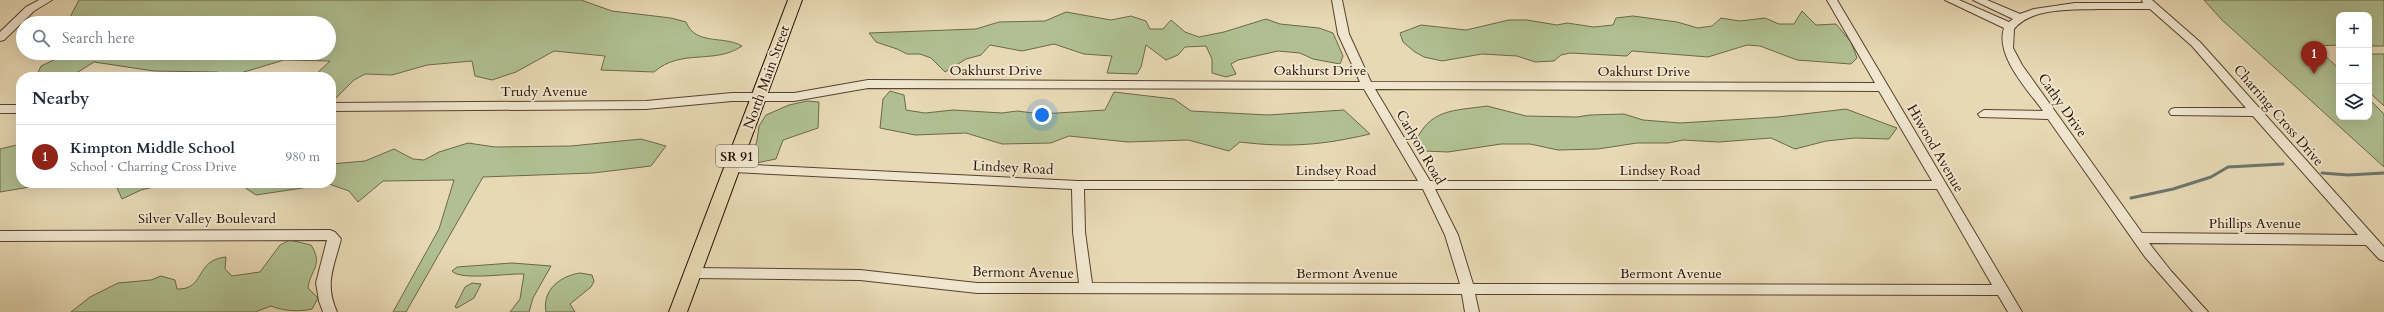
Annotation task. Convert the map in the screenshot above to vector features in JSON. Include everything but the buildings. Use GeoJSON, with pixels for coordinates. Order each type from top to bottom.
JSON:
{"type":"FeatureCollection","features":[{"type":"Feature","properties":{"kind":"main road","name":"North Main Street"},"geometry":{"type":"LineString","coordinates":[[678,312],[795,0]]}},
{"type":"Feature","properties":{"kind":"street"},"geometry":{"type":"LineString","coordinates":[[23,16],[30,9],[48,0]]}},
{"type":"Feature","properties":{"kind":"street","name":"Carlyon Road"},"geometry":{"type":"LineString","coordinates":[[1336,0],[1343,36],[1366,85],[1426,184],[1450,231],[1468,290],[1472,312]]}},
{"type":"Feature","properties":{"kind":"street","name":"Hiwood Avenue"},"geometry":{"type":"LineString","coordinates":[[1832,0],[2015,312]]}},
{"type":"Feature","properties":{"kind":"street"},"geometry":{"type":"LineString","coordinates":[[1950,0],[2010,27],[2018,17],[2038,10],[2058,6],[2149,3]]}},
{"type":"Feature","properties":{"kind":"street"},"geometry":{"type":"LineString","coordinates":[[1978,0],[2018,17]]}},
{"type":"Feature","properties":{"kind":"street","name":"Charring Cross Drive"},"geometry":{"type":"LineString","coordinates":[[2149,3],[2196,44],[2384,256]]}},
{"type":"Feature","properties":{"kind":"street"},"geometry":{"type":"LineString","coordinates":[[0,38],[16,23]]}},
{"type":"Feature","properties":{"kind":"street","name":"Cathy Drive"},"geometry":{"type":"LineString","coordinates":[[2010,27],[2007,41],[2012,58],[2165,274],[2201,312]]}},
{"type":"Feature","properties":{"kind":"street","name":"Oakhurst Drive"},"geometry":{"type":"LineString","coordinates":[[758,97],[794,97],[868,84],[1883,87]]}},
{"type":"Feature","properties":{"kind":"street","name":"Trudy Avenue"},"geometry":{"type":"LineString","coordinates":[[336,107],[627,105],[758,97]]}},
{"type":"Feature","properties":{"kind":"street"},"geometry":{"type":"LineString","coordinates":[[0,109],[16,109]]}},
{"type":"Feature","properties":{"kind":"street"},"geometry":{"type":"LineString","coordinates":[[2175,112],[2256,112]]}},
{"type":"Feature","properties":{"kind":"street"},"geometry":{"type":"LineString","coordinates":[[1984,114],[2051,115]]}},
{"type":"Feature","properties":{"kind":"street","name":"Lindsey Road"},"geometry":{"type":"LineString","coordinates":[[733,168],[1078,185],[1940,184]]}},
{"type":"Feature","properties":{"kind":"street"},"geometry":{"type":"LineString","coordinates":[[1078,185],[1080,232],[1086,289]]}},
{"type":"Feature","properties":{"kind":"street","name":"Silver Valley Boulevard"},"geometry":{"type":"LineString","coordinates":[[0,236],[330,235],[336,239],[323,277],[323,293],[330,312]]}},
{"type":"Feature","properties":{"kind":"street","name":"Phillips Avenue"},"geometry":{"type":"LineString","coordinates":[[2140,238],[2370,240]]}},
{"type":"Feature","properties":{"kind":"street","name":"Bermont Avenue"},"geometry":{"type":"LineString","coordinates":[[693,274],[816,273],[977,288],[2001,290]]}},
{"type":"Feature","properties":{"kind":"green space"},"geometry":{"type":"Polygon","coordinates":[[[79,0],[581,0],[612,11],[671,18],[686,22],[690,29],[703,37],[727,41],[742,46],[732,52],[721,55],[675,60],[654,72],[601,70],[605,56],[554,51],[516,72],[492,80],[475,76],[472,61],[427,65],[392,75],[365,74],[354,80],[336,98],[336,72],[318,72],[330,61],[284,60],[336,60],[336,16],[71,16],[79,0]]]}},
{"type":"Feature","properties":{"kind":"green space"},"geometry":{"type":"Polygon","coordinates":[[[2204,0],[2384,0],[2384,46],[2372,46],[2372,12],[2336,12],[2336,45],[2315,46],[2336,66],[2336,120],[2372,120],[2372,102],[2384,114],[2384,167],[2221,19],[2204,0]]]}},
{"type":"Feature","properties":{"kind":"green space"},"geometry":{"type":"Polygon","coordinates":[[[1802,11],[1816,25],[1836,24],[1851,42],[1857,58],[1851,64],[1797,60],[1760,46],[1747,45],[1708,57],[1632,51],[1627,56],[1570,53],[1561,55],[1554,61],[1535,62],[1517,56],[1482,54],[1442,61],[1424,57],[1415,52],[1403,42],[1400,33],[1421,25],[1466,30],[1509,20],[1527,20],[1557,25],[1567,23],[1594,27],[1613,25],[1616,18],[1633,16],[1677,22],[1698,28],[1712,26],[1721,18],[1740,21],[1765,18],[1779,24],[1794,24],[1802,11]]]}},
{"type":"Feature","properties":{"kind":"green space"},"geometry":{"type":"Polygon","coordinates":[[[1066,12],[1111,20],[1131,16],[1146,21],[1150,29],[1163,29],[1171,20],[1185,32],[1199,37],[1224,32],[1266,19],[1280,24],[1319,28],[1333,33],[1343,56],[1340,64],[1313,59],[1300,53],[1278,51],[1238,60],[1231,64],[1236,74],[1226,77],[1212,73],[1212,59],[1206,46],[1185,47],[1178,55],[1166,60],[1146,45],[1141,67],[1137,74],[1107,73],[1112,56],[1084,54],[1054,44],[1022,51],[990,45],[981,55],[966,59],[945,72],[931,58],[920,54],[907,54],[876,42],[869,33],[976,29],[999,22],[1045,21],[1066,12]]]}},
{"type":"Feature","properties":{"kind":"green space"},"geometry":{"type":"Polygon","coordinates":[[[2372,54],[2384,54],[2384,106],[2372,95],[2372,54]]]}},
{"type":"Feature","properties":{"kind":"green space"},"geometry":{"type":"Polygon","coordinates":[[[54,60],[284,60],[244,72],[154,71],[94,62],[78,72],[38,72],[41,66],[54,60]]]}},
{"type":"Feature","properties":{"kind":"green space"},"geometry":{"type":"Polygon","coordinates":[[[890,91],[904,95],[906,110],[925,113],[953,110],[1002,113],[1017,111],[1041,114],[1105,110],[1114,92],[1174,99],[1191,111],[1268,115],[1344,110],[1370,134],[1337,141],[1290,145],[1240,142],[1229,151],[1188,140],[1128,142],[1069,136],[1051,143],[1002,144],[966,133],[915,135],[880,128],[883,99],[890,91]]]}},
{"type":"Feature","properties":{"kind":"green space"},"geometry":{"type":"Polygon","coordinates":[[[807,101],[819,102],[818,128],[783,140],[776,159],[756,163],[752,159],[759,126],[766,115],[789,105],[807,101]]]}},
{"type":"Feature","properties":{"kind":"green space"},"geometry":{"type":"Polygon","coordinates":[[[1487,106],[1526,116],[1577,117],[1624,114],[1643,120],[1680,123],[1778,117],[1846,109],[1897,128],[1889,139],[1855,138],[1826,141],[1795,149],[1771,138],[1719,142],[1683,140],[1668,143],[1637,143],[1598,149],[1558,150],[1530,144],[1501,144],[1448,152],[1424,151],[1415,143],[1428,123],[1436,117],[1444,113],[1487,106]]]}},
{"type":"Feature","properties":{"kind":"green space"},"geometry":{"type":"Polygon","coordinates":[[[641,139],[666,146],[651,166],[593,173],[483,177],[406,312],[393,312],[439,229],[454,180],[383,181],[358,202],[349,191],[336,186],[336,164],[365,161],[394,149],[413,159],[424,160],[439,152],[468,143],[495,147],[571,146],[641,139]]]}},
{"type":"Feature","properties":{"kind":"green space"},"geometry":{"type":"Polygon","coordinates":[[[16,145],[16,188],[24,188],[0,192],[0,149],[16,145]]]}},
{"type":"Feature","properties":{"kind":"green space"},"geometry":{"type":"Polygon","coordinates":[[[117,188],[149,188],[141,190],[122,199],[117,188]]]}},
{"type":"Feature","properties":{"kind":"green space"},"geometry":{"type":"Polygon","coordinates":[[[246,188],[302,188],[256,195],[246,188]]]}},
{"type":"Feature","properties":{"kind":"green space"},"geometry":{"type":"Polygon","coordinates":[[[290,240],[311,245],[315,252],[316,263],[308,288],[318,298],[312,309],[291,310],[271,306],[255,312],[71,312],[90,297],[118,283],[151,280],[161,276],[175,280],[177,289],[186,288],[192,285],[209,263],[216,259],[226,257],[225,269],[232,276],[260,272],[280,245],[290,240]]]}},
{"type":"Feature","properties":{"kind":"green space"},"geometry":{"type":"Polygon","coordinates":[[[512,263],[551,266],[533,298],[529,312],[510,312],[520,299],[524,274],[465,276],[452,271],[457,267],[512,263]]]}},
{"type":"Feature","properties":{"kind":"green space"},"geometry":{"type":"Polygon","coordinates":[[[580,273],[592,275],[594,281],[591,287],[570,304],[575,312],[546,312],[545,304],[547,297],[554,285],[566,277],[580,273]]]}},
{"type":"Feature","properties":{"kind":"green space"},"geometry":{"type":"Polygon","coordinates":[[[472,283],[481,284],[474,298],[457,308],[455,307],[465,287],[472,283]]]}},
{"type":"Feature","properties":{"kind":"waterway"},"geometry":{"type":"LineString","coordinates":[[2131,198],[2173,189],[2211,177],[2228,167],[2283,164]]}},
{"type":"Feature","properties":{"kind":"waterway"},"geometry":{"type":"LineString","coordinates":[[2322,173],[2348,175],[2384,173]]}},
{"type":"Feature","properties":{"kind":"place","name":"Kimpton Middle School"},"geometry":{"type":"Point","coordinates":[2314,74]}}]}
